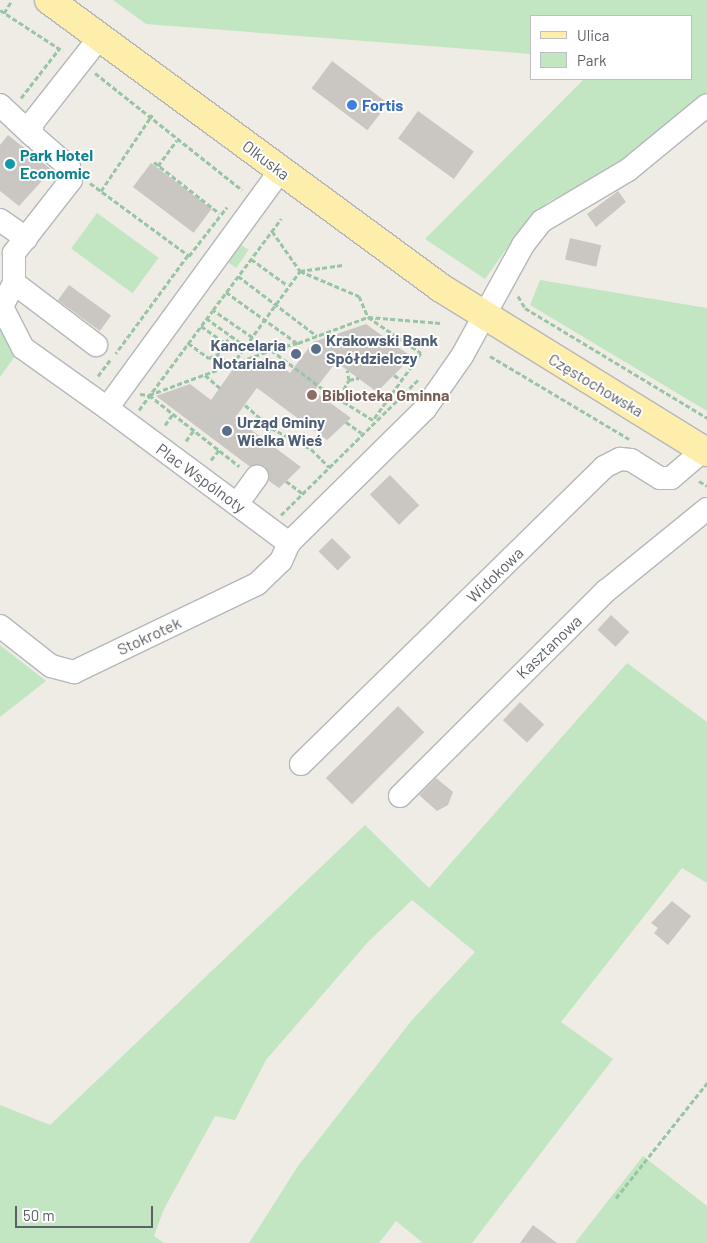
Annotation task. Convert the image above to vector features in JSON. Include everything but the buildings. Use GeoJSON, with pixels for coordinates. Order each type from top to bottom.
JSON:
{"type":"FeatureCollection","features":[{"type":"Feature","properties":{"kind":"main road","name":"Olkuska"},"geometry":{"type":"LineString","coordinates":[[49,0],[280,171],[485,317]]}},
{"type":"Feature","properties":{"kind":"main road","name":"Częstochowska"},"geometry":{"type":"LineString","coordinates":[[485,317],[706,451]]}},
{"type":"Feature","properties":{"kind":"street"},"geometry":{"type":"LineString","coordinates":[[32,134],[33,122],[100,37]]}},
{"type":"Feature","properties":{"kind":"street"},"geometry":{"type":"LineString","coordinates":[[289,543],[425,409],[485,317],[523,245],[542,221],[628,170],[707,105]]}},
{"type":"Feature","properties":{"kind":"street"},"geometry":{"type":"LineString","coordinates":[[4,109],[69,167],[70,180],[14,254],[14,283],[96,345]]}},
{"type":"Feature","properties":{"kind":"street"},"geometry":{"type":"LineString","coordinates":[[107,408],[280,171]]}},
{"type":"Feature","properties":{"kind":"street"},"geometry":{"type":"LineString","coordinates":[[0,220],[26,238]]}},
{"type":"Feature","properties":{"kind":"street","name":"Plac Wspólnoty"},"geometry":{"type":"LineString","coordinates":[[14,283],[2,307],[24,348],[289,543]]}},
{"type":"Feature","properties":{"kind":"street","name":"Widokowa"},"geometry":{"type":"LineString","coordinates":[[301,764],[604,468],[620,459],[660,478],[670,478],[706,451]]}},
{"type":"Feature","properties":{"kind":"street"},"geometry":{"type":"LineString","coordinates":[[237,504],[251,473]]}},
{"type":"Feature","properties":{"kind":"street","name":"Kasztanowa"},"geometry":{"type":"LineString","coordinates":[[400,796],[606,591],[707,509]]}},
{"type":"Feature","properties":{"kind":"street","name":"Stokrotek"},"geometry":{"type":"LineString","coordinates":[[0,626],[51,666],[74,672],[242,593],[272,572],[289,543]]}},
{"type":"Feature","properties":{"kind":"path"},"geometry":{"type":"LineString","coordinates":[[4,13],[12,0]]}},
{"type":"Feature","properties":{"kind":"path"},"geometry":{"type":"LineString","coordinates":[[0,10],[80,62],[152,116],[177,140],[251,196]]}},
{"type":"Feature","properties":{"kind":"path"},"geometry":{"type":"LineString","coordinates":[[4,109],[59,49]]}},
{"type":"Feature","properties":{"kind":"path"},"geometry":{"type":"LineString","coordinates":[[101,191],[152,116]]}},
{"type":"Feature","properties":{"kind":"path"},"geometry":{"type":"LineString","coordinates":[[158,166],[177,140]]}},
{"type":"Feature","properties":{"kind":"path"},"geometry":{"type":"LineString","coordinates":[[154,162],[219,213],[100,375],[121,388],[149,395],[251,473]]}},
{"type":"Feature","properties":{"kind":"path"},"geometry":{"type":"LineString","coordinates":[[69,167],[188,255]]}},
{"type":"Feature","properties":{"kind":"path"},"geometry":{"type":"LineString","coordinates":[[130,425],[149,395],[281,219]]}},
{"type":"Feature","properties":{"kind":"path"},"geometry":{"type":"LineString","coordinates":[[269,528],[362,433],[421,353],[368,317],[359,296],[300,270],[272,231]]}},
{"type":"Feature","properties":{"kind":"path"},"geometry":{"type":"LineString","coordinates":[[252,259],[287,285]]}},
{"type":"Feature","properties":{"kind":"path"},"geometry":{"type":"LineString","coordinates":[[232,365],[278,305],[287,285],[300,270],[343,265]]}},
{"type":"Feature","properties":{"kind":"path"},"geometry":{"type":"LineString","coordinates":[[238,276],[317,336]]}},
{"type":"Feature","properties":{"kind":"path"},"geometry":{"type":"LineString","coordinates":[[517,291],[525,308],[707,418]]}},
{"type":"Feature","properties":{"kind":"path"},"geometry":{"type":"LineString","coordinates":[[226,292],[298,343]]}},
{"type":"Feature","properties":{"kind":"path"},"geometry":{"type":"LineString","coordinates":[[213,310],[323,389],[340,396],[373,420]]}},
{"type":"Feature","properties":{"kind":"path"},"geometry":{"type":"LineString","coordinates":[[149,395],[368,317],[441,324]]}},
{"type":"Feature","properties":{"kind":"path"},"geometry":{"type":"LineString","coordinates":[[206,318],[245,346]]}},
{"type":"Feature","properties":{"kind":"path"},"geometry":{"type":"LineString","coordinates":[[201,326],[225,343]]}},
{"type":"Feature","properties":{"kind":"path"},"geometry":{"type":"LineString","coordinates":[[188,343],[209,358],[217,355],[231,336]]}},
{"type":"Feature","properties":{"kind":"path"},"geometry":{"type":"LineString","coordinates":[[217,355],[232,365]]}},
{"type":"Feature","properties":{"kind":"path"},"geometry":{"type":"LineString","coordinates":[[490,356],[632,441]]}},
{"type":"Feature","properties":{"kind":"path"},"geometry":{"type":"LineString","coordinates":[[340,396],[349,380],[347,370]]}},
{"type":"Feature","properties":{"kind":"path"},"geometry":{"type":"LineString","coordinates":[[373,420],[424,374]]}},
{"type":"Feature","properties":{"kind":"path"},"geometry":{"type":"LineString","coordinates":[[205,375],[220,388]]}},
{"type":"Feature","properties":{"kind":"path"},"geometry":{"type":"LineString","coordinates":[[394,375],[401,380]]}},
{"type":"Feature","properties":{"kind":"path"},"geometry":{"type":"LineString","coordinates":[[349,380],[359,378]]}},
{"type":"Feature","properties":{"kind":"path"},"geometry":{"type":"LineString","coordinates":[[245,405],[271,428],[311,449],[329,467]]}},
{"type":"Feature","properties":{"kind":"path"},"geometry":{"type":"LineString","coordinates":[[165,425],[173,414]]}},
{"type":"Feature","properties":{"kind":"path"},"geometry":{"type":"LineString","coordinates":[[346,422],[362,433]]}},
{"type":"Feature","properties":{"kind":"path"},"geometry":{"type":"LineString","coordinates":[[264,440],[271,428]]}},
{"type":"Feature","properties":{"kind":"path"},"geometry":{"type":"LineString","coordinates":[[186,441],[194,430]]}},
{"type":"Feature","properties":{"kind":"path"},"geometry":{"type":"LineString","coordinates":[[211,460],[219,450]]}},
{"type":"Feature","properties":{"kind":"path"},"geometry":{"type":"LineString","coordinates":[[681,470],[707,486]]}},
{"type":"Feature","properties":{"kind":"path"},"geometry":{"type":"LineString","coordinates":[[286,481],[302,493]]}},
{"type":"Feature","properties":{"kind":"path"},"geometry":{"type":"LineString","coordinates":[[616,1198],[707,1083]]}},
{"type":"Feature","properties":{"kind":"green space"},"geometry":{"type":"Polygon","coordinates":[[[113,0],[707,0],[707,98],[602,175],[548,202],[517,234],[485,279],[425,239],[583,80],[692,80],[692,15],[530,15],[530,54],[146,24],[113,0]]]}},
{"type":"Feature","properties":{"kind":"green space"},"geometry":{"type":"Polygon","coordinates":[[[97,213],[158,258],[133,293],[71,249],[97,213]]]}},
{"type":"Feature","properties":{"kind":"green space"},"geometry":{"type":"Polygon","coordinates":[[[237,242],[249,250],[236,268],[225,260],[237,242]]]}},
{"type":"Feature","properties":{"kind":"green space"},"geometry":{"type":"Polygon","coordinates":[[[540,280],[707,308],[707,411],[530,305],[540,280]]]}},
{"type":"Feature","properties":{"kind":"green space"},"geometry":{"type":"Polygon","coordinates":[[[0,325],[16,355],[0,377],[0,325]]]}},
{"type":"Feature","properties":{"kind":"green space"},"geometry":{"type":"Polygon","coordinates":[[[0,645],[46,681],[0,717],[0,645]]]}},
{"type":"Feature","properties":{"kind":"green space"},"geometry":{"type":"Polygon","coordinates":[[[627,663],[707,722],[707,883],[682,868],[561,1022],[613,1059],[472,1243],[423,1243],[396,1221],[379,1243],[249,1243],[298,1166],[412,1020],[475,952],[412,900],[368,942],[266,1060],[235,1120],[215,1116],[164,1209],[154,1236],[164,1243],[0,1243],[0,1105],[50,1125],[365,825],[429,888],[627,663]]]}},
{"type":"Feature","properties":{"kind":"green space"},"geometry":{"type":"Polygon","coordinates":[[[643,1156],[707,1206],[707,1243],[575,1243],[643,1156]]]}},
{"type":"Feature","properties":{"kind":"place","name":"Fortis"},"geometry":{"type":"Point","coordinates":[352,105]}},
{"type":"Feature","properties":{"kind":"place","name":"Park Hotel Economic"},"geometry":{"type":"Point","coordinates":[10,164]}},
{"type":"Feature","properties":{"kind":"place","name":"Krakowski Bank Spółdzielczy"},"geometry":{"type":"Point","coordinates":[316,349]}},
{"type":"Feature","properties":{"kind":"place","name":"Kancelaria Notarialna"},"geometry":{"type":"Point","coordinates":[296,354]}},
{"type":"Feature","properties":{"kind":"place","name":"Biblioteka Gminna"},"geometry":{"type":"Point","coordinates":[312,395]}},
{"type":"Feature","properties":{"kind":"place","name":"Urząd Gminy Wielka Wieś"},"geometry":{"type":"Point","coordinates":[227,431]}}]}
